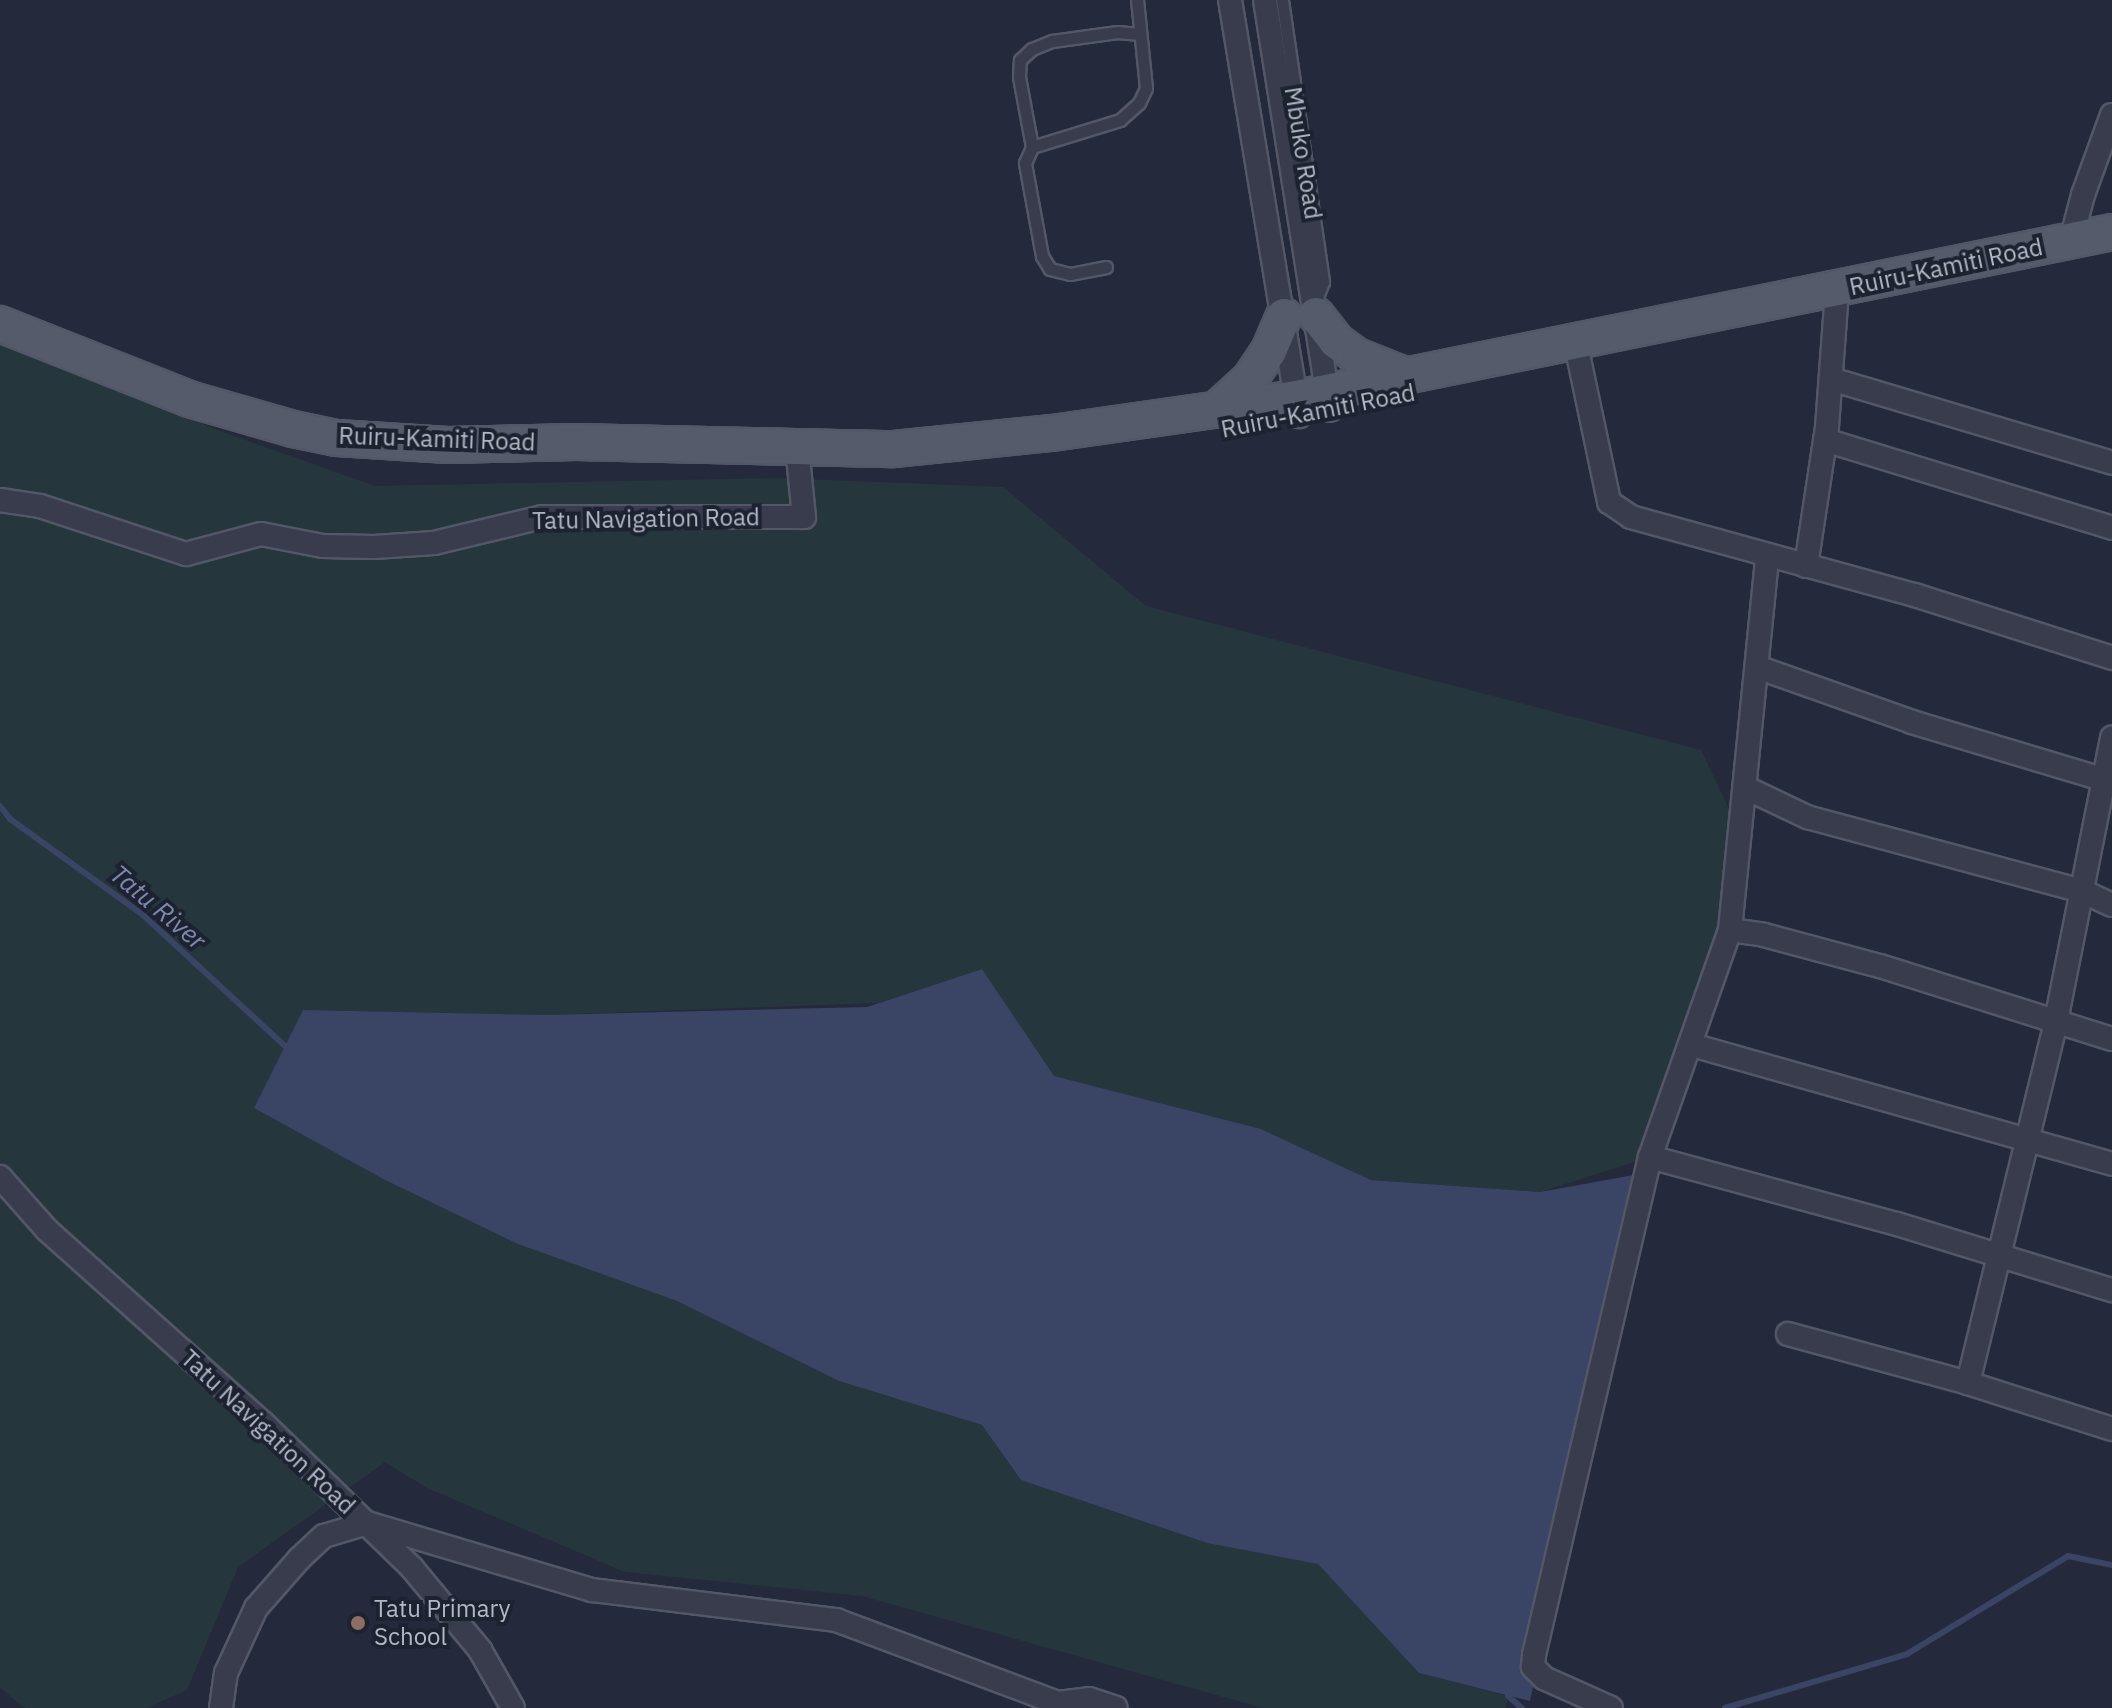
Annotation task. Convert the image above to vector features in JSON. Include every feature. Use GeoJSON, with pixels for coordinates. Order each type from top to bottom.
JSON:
{"type":"FeatureCollection","features":[{"type":"Feature","properties":{"kind":"main road","name":"Ruiru-Kamiti Road"},"geometry":{"type":"LineString","coordinates":[[894,449],[933,456],[991,457],[1068,451],[1313,404],[2112,232]]}},
{"type":"Feature","properties":{"kind":"main road"},"geometry":{"type":"LineString","coordinates":[[1216,410],[1250,379],[1301,301],[1336,341],[1357,356],[1407,376]]}},
{"type":"Feature","properties":{"kind":"main road","name":"Ruiru-Kamiti Road"},"geometry":{"type":"LineString","coordinates":[[0,324],[95,365],[189,399],[293,429],[337,438],[448,445],[576,442],[894,449],[1052,433],[1216,410],[1313,404],[1407,376],[1576,346]]}},
{"type":"Feature","properties":{"kind":"street"},"geometry":{"type":"LineString","coordinates":[[1230,0],[1301,301],[1313,404]]}},
{"type":"Feature","properties":{"kind":"street"},"geometry":{"type":"LineString","coordinates":[[1265,0],[1313,404]]}},
{"type":"Feature","properties":{"kind":"street"},"geometry":{"type":"LineString","coordinates":[[2071,241],[2083,195],[2112,115]]}},
{"type":"Feature","properties":{"kind":"street"},"geometry":{"type":"LineString","coordinates":[[1806,566],[1825,440],[1837,290]]}},
{"type":"Feature","properties":{"kind":"street"},"geometry":{"type":"LineString","coordinates":[[1576,346],[1609,502],[1631,517],[1767,557],[1915,595],[2112,658]]}},
{"type":"Feature","properties":{"kind":"street"},"geometry":{"type":"LineString","coordinates":[[1831,379],[2112,463]]}},
{"type":"Feature","properties":{"kind":"street"},"geometry":{"type":"LineString","coordinates":[[1825,440],[2112,528]]}},
{"type":"Feature","properties":{"kind":"street","name":"Tatu Navigation Road"},"geometry":{"type":"LineString","coordinates":[[0,500],[40,506],[186,554],[261,534],[323,546],[374,547],[434,543],[542,517],[804,517],[797,447]]}},
{"type":"Feature","properties":{"kind":"street"},"geometry":{"type":"LineString","coordinates":[[1609,1707],[1544,1678],[1533,1667],[1534,1655],[1650,1157],[1730,930],[1767,557]]}},
{"type":"Feature","properties":{"kind":"street"},"geometry":{"type":"LineString","coordinates":[[1757,667],[1912,722],[2108,781]]}},
{"type":"Feature","properties":{"kind":"street"},"geometry":{"type":"LineString","coordinates":[[1968,1383],[2000,1257],[2025,1137],[2056,1021],[2108,781],[2112,737]]}},
{"type":"Feature","properties":{"kind":"street"},"geometry":{"type":"LineString","coordinates":[[1746,788],[1807,817],[2082,891],[2112,905]]}},
{"type":"Feature","properties":{"kind":"street"},"geometry":{"type":"LineString","coordinates":[[1730,930],[1823,950],[2112,1039]]}},
{"type":"Feature","properties":{"kind":"street"},"geometry":{"type":"LineString","coordinates":[[1692,1045],[2112,1164]]}},
{"type":"Feature","properties":{"kind":"street"},"geometry":{"type":"LineString","coordinates":[[1650,1157],[1897,1224],[2112,1290]]}},
{"type":"Feature","properties":{"kind":"street","name":"Tatu Navigation Road"},"geometry":{"type":"LineString","coordinates":[[0,1177],[47,1230],[263,1423],[412,1568],[480,1650],[513,1708]]}},
{"type":"Feature","properties":{"kind":"street"},"geometry":{"type":"LineString","coordinates":[[1788,1334],[1968,1383],[2112,1429]]}},
{"type":"Feature","properties":{"kind":"street"},"geometry":{"type":"LineString","coordinates":[[221,1708],[226,1673],[256,1608],[324,1536],[367,1523],[592,1590],[836,1620],[1055,1705],[1089,1699],[1116,1708]]}},
{"type":"Feature","properties":{"kind":"lane"},"geometry":{"type":"LineString","coordinates":[[1032,147],[1120,120],[1139,103],[1146,88],[1137,0]]}},
{"type":"Feature","properties":{"kind":"lane","name":"Mbuko Road"},"geometry":{"type":"LineString","coordinates":[[1282,0],[1323,282],[1301,301]]}},
{"type":"Feature","properties":{"kind":"lane"},"geometry":{"type":"LineString","coordinates":[[1106,267],[1070,274],[1050,269],[1042,256],[1025,163],[1032,147],[1019,77],[1020,60],[1032,49],[1052,41],[1117,32],[1140,34]]}},
{"type":"Feature","properties":{"kind":"shaded area"},"geometry":{"type":"Polygon","coordinates":[[[0,344],[226,433],[375,486],[777,478],[1003,487],[1146,606],[1701,750],[1740,832],[1701,1018],[1650,1157],[1540,1192],[1371,1180],[1261,1129],[1053,1076],[982,969],[878,1003],[546,1015],[303,1010],[254,1108],[385,1180],[518,1244],[677,1301],[839,1381],[982,1425],[1021,1480],[1207,1543],[1318,1564],[1419,1673],[1508,1696],[1506,1708],[1263,1708],[862,1596],[625,1572],[427,1488],[385,1462],[238,1567],[187,1690],[147,1708],[25,1708],[0,1688],[0,344]]]}},
{"type":"Feature","properties":{"kind":"water"},"geometry":{"type":"Polygon","coordinates":[[[982,969],[1054,1076],[1261,1129],[1371,1180],[1540,1192],[1639,1174],[1530,1701],[1419,1673],[1318,1564],[1207,1543],[1021,1480],[982,1425],[839,1381],[677,1301],[518,1244],[385,1180],[254,1108],[303,1010],[546,1015],[867,1007],[982,969]]]}},
{"type":"Feature","properties":{"kind":"waterway","name":"Tatu River"},"geometry":{"type":"LineString","coordinates":[[0,806],[10,819],[143,915],[285,1046]]}},
{"type":"Feature","properties":{"kind":"waterway"},"geometry":{"type":"LineString","coordinates":[[1725,1708],[1907,1654],[2068,1556],[2112,1565]]}},
{"type":"Feature","properties":{"kind":"waterway"},"geometry":{"type":"LineString","coordinates":[[1508,1696],[1522,1708]]}},
{"type":"Feature","properties":{"kind":"place","name":"Tatu Primary School"},"geometry":{"type":"Point","coordinates":[358,1623]}}]}
